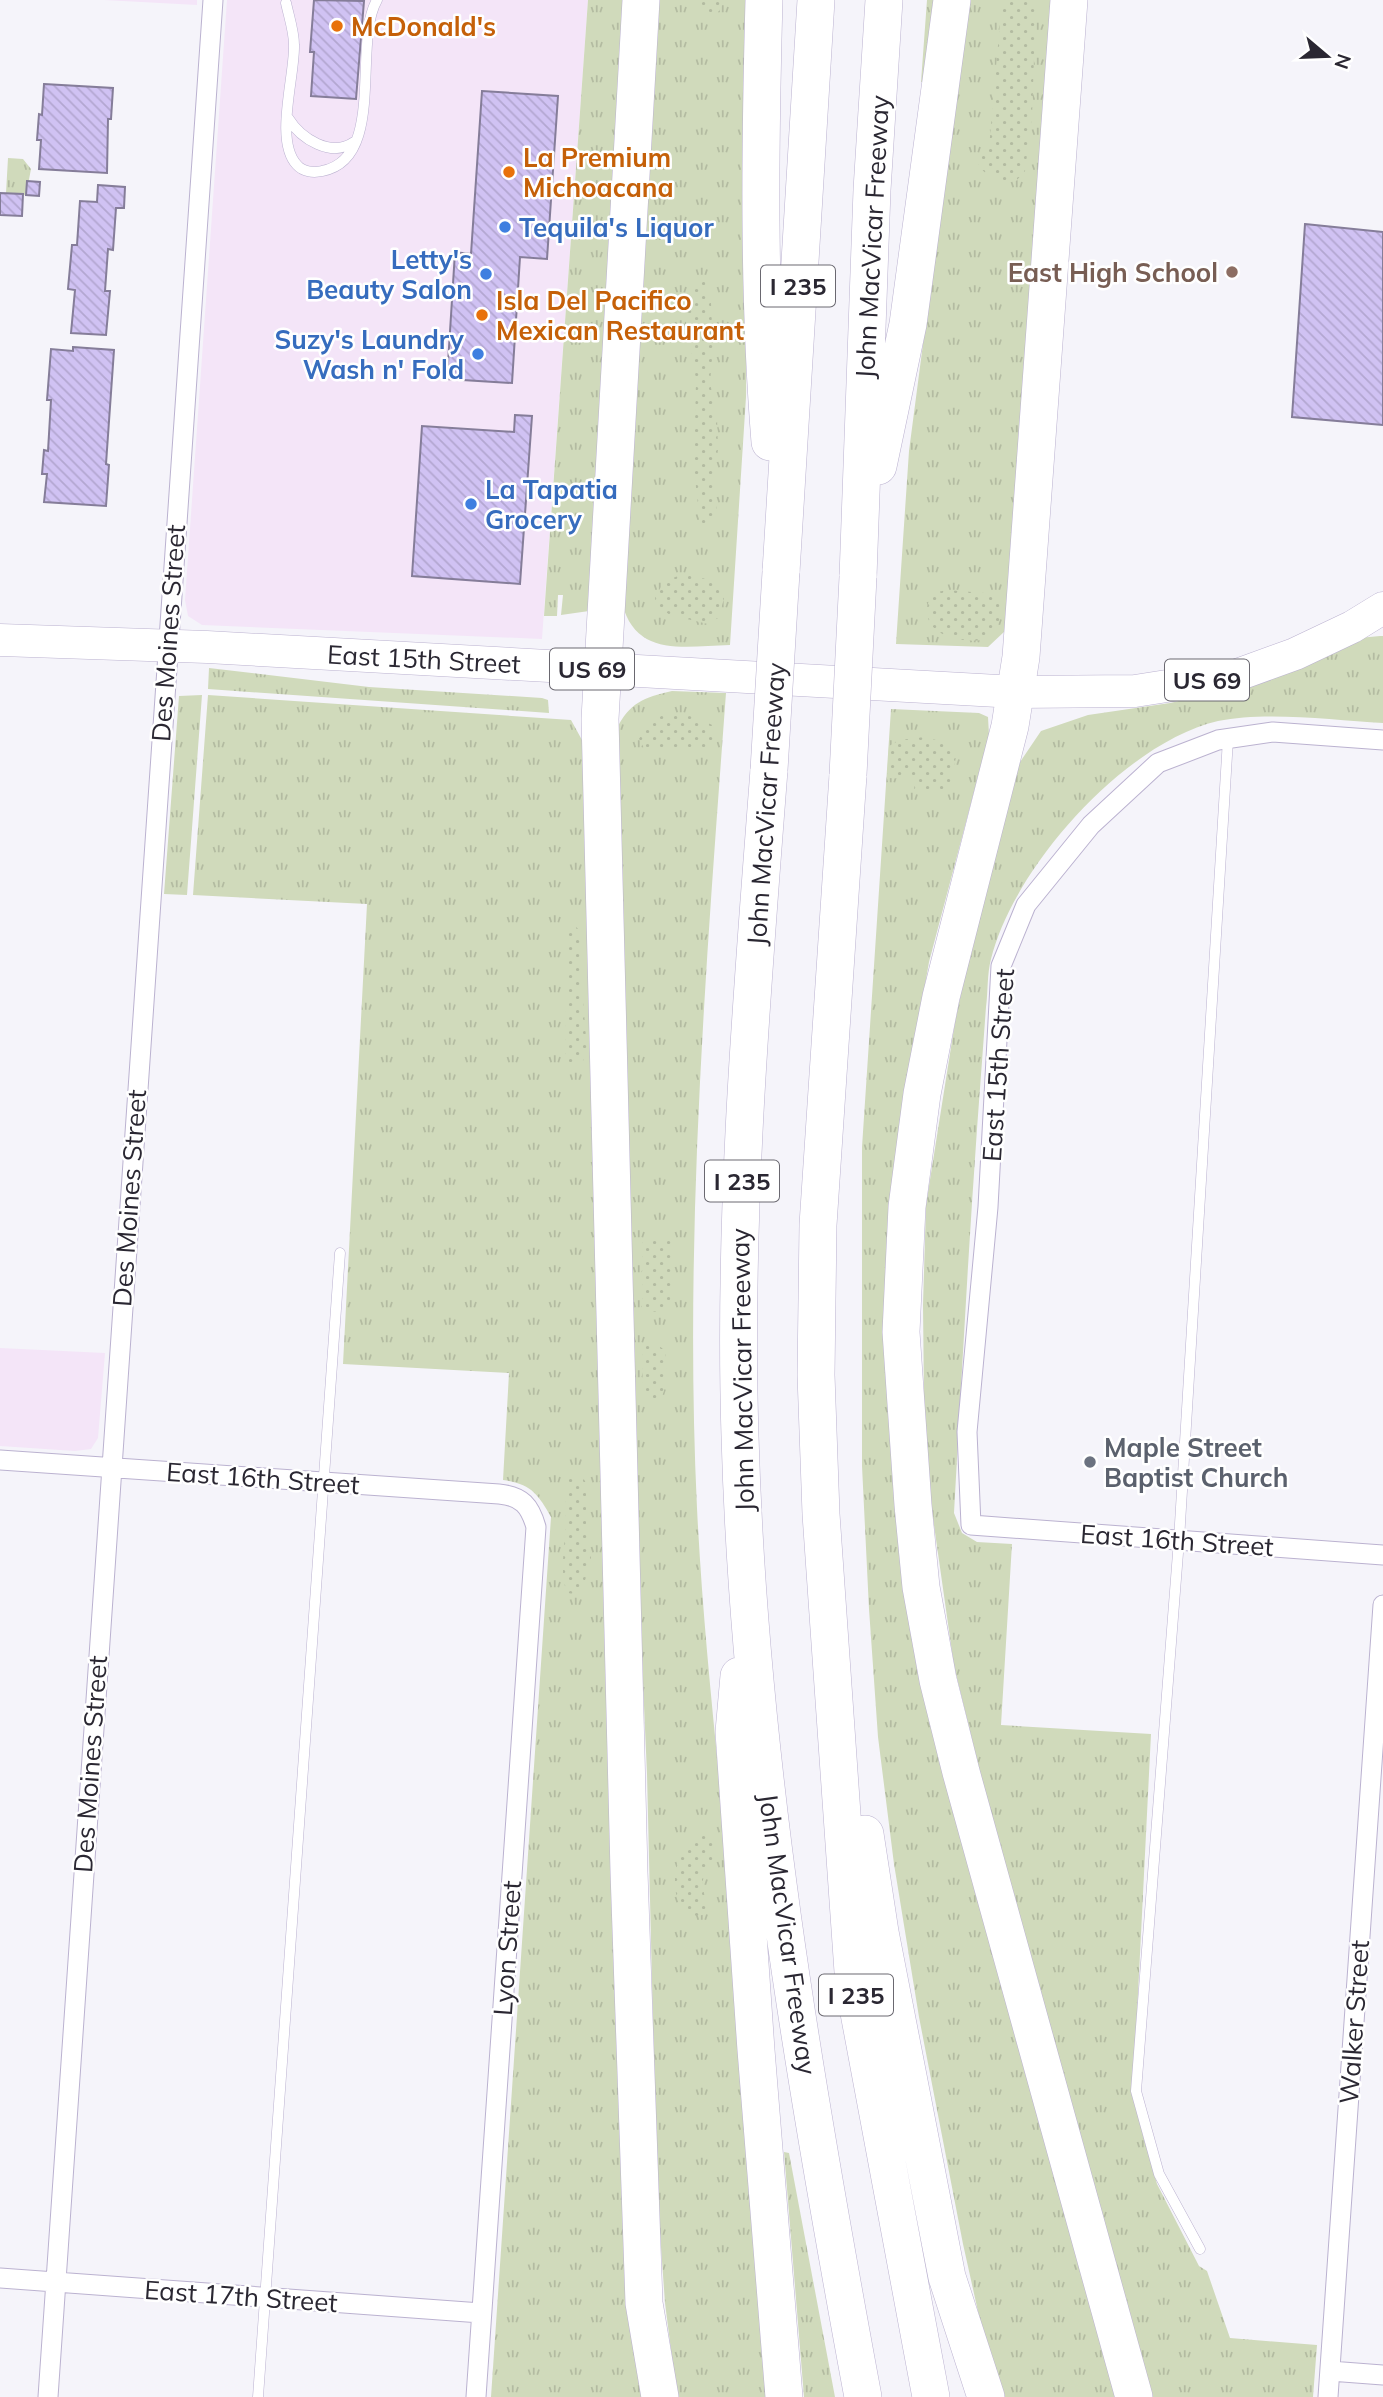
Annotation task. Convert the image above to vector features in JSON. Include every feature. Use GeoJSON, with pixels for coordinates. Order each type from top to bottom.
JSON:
{"type":"FeatureCollection","features":[{"type":"Feature","properties":{"kind":"highway"},"geometry":{"type":"LineString","coordinates":[[641,0],[602,670],[601,793],[644,2303],[660,2397]]}},
{"type":"Feature","properties":{"kind":"highway"},"geometry":{"type":"LineString","coordinates":[[764,0],[761,100],[763,340],[781,572]]}},
{"type":"Feature","properties":{"kind":"highway","name":"John MacVicar Freeway"},"geometry":{"type":"LineString","coordinates":[[816,0],[740,1207],[740,1433],[747,1592],[774,1854],[824,2185],[863,2397]]}},
{"type":"Feature","properties":{"kind":"highway","name":"John MacVicar Freeway"},"geometry":{"type":"LineString","coordinates":[[884,0],[872,190],[848,775],[818,1225],[816,1375],[821,1514],[854,1986],[931,2397]]}},
{"type":"Feature","properties":{"kind":"highway"},"geometry":{"type":"LineString","coordinates":[[858,560],[908,324],[952,0]]}},
{"type":"Feature","properties":{"kind":"highway"},"geometry":{"type":"LineString","coordinates":[[1069,0],[1023,629],[1016,692],[1010,726],[941,997],[922,1094],[907,1207],[901,1332],[906,1423],[921,1587],[938,1680],[1134,2397]]}},
{"type":"Feature","properties":{"kind":"highway"},"geometry":{"type":"LineString","coordinates":[[826,1586],[880,1932],[944,2264],[986,2397]]}},
{"type":"Feature","properties":{"kind":"highway"},"geometry":{"type":"LineString","coordinates":[[747,1592],[734,1732],[784,2397]]}},
{"type":"Feature","properties":{"kind":"main road","name":"US 69"},"geometry":{"type":"LineString","coordinates":[[1016,692],[1135,691],[1237,675],[1295,654],[1352,627],[1383,608]]}},
{"type":"Feature","properties":{"kind":"main road","name":"East 15th Street"},"geometry":{"type":"LineString","coordinates":[[0,640],[167,645],[1016,692]]}},
{"type":"Feature","properties":{"kind":"street","name":"Des Moines Street"},"geometry":{"type":"LineString","coordinates":[[48,2397],[213,0]]}},
{"type":"Feature","properties":{"kind":"street"},"geometry":{"type":"LineString","coordinates":[[1352,627],[1383,625]]}},
{"type":"Feature","properties":{"kind":"street","name":"East 15th Street"},"geometry":{"type":"LineString","coordinates":[[971,1525],[967,1432],[988,1206],[1001,966],[1026,905],[1091,825],[1158,763],[1218,740],[1273,732],[1383,740]]}},
{"type":"Feature","properties":{"kind":"street","name":"East 16th Street"},"geometry":{"type":"LineString","coordinates":[[0,1460],[499,1494],[514,1497],[524,1503]]}},
{"type":"Feature","properties":{"kind":"street","name":"Lyon Street"},"geometry":{"type":"LineString","coordinates":[[476,2397],[536,1527],[531,1511],[524,1503]]}},
{"type":"Feature","properties":{"kind":"street","name":"East 16th Street"},"geometry":{"type":"LineString","coordinates":[[971,1525],[1383,1555]]}},
{"type":"Feature","properties":{"kind":"street","name":"Walker Street"},"geometry":{"type":"LineString","coordinates":[[1328,2397],[1383,1605]]}},
{"type":"Feature","properties":{"kind":"street","name":"East 17th Street"},"geometry":{"type":"LineString","coordinates":[[0,2278],[481,2313]]}},
{"type":"Feature","properties":{"kind":"street"},"geometry":{"type":"LineString","coordinates":[[1330,2371],[1383,2375]]}},
{"type":"Feature","properties":{"kind":"lane"},"geometry":{"type":"LineString","coordinates":[[286,4],[294,46],[287,144],[297,165],[304,170],[325,171],[349,154],[359,138],[368,21],[377,0]]}},
{"type":"Feature","properties":{"kind":"lane"},"geometry":{"type":"LineString","coordinates":[[287,118],[295,129],[307,138],[334,149],[346,148],[359,138]]}},
{"type":"Feature","properties":{"kind":"lane"},"geometry":{"type":"LineString","coordinates":[[1200,2249],[1158,2174],[1136,2091],[1179,1540],[1228,739]]}},
{"type":"Feature","properties":{"kind":"lane"},"geometry":{"type":"LineString","coordinates":[[258,2397],[340,1253]]}},
{"type":"Feature","properties":{"kind":"shaded area"},"geometry":{"type":"Polygon","coordinates":[[[104,0],[197,0],[197,5],[104,0]]]}},
{"type":"Feature","properties":{"kind":"shaded area"},"geometry":{"type":"Polygon","coordinates":[[[227,0],[588,0],[542,639],[202,625],[188,616],[185,600],[227,0]]]}},
{"type":"Feature","properties":{"kind":"shaded area"},"geometry":{"type":"Polygon","coordinates":[[[0,1348],[105,1353],[98,1438],[91,1449],[75,1451],[0,1446],[0,1348]]]}},
{"type":"Feature","properties":{"kind":"green space"},"geometry":{"type":"Polygon","coordinates":[[[588,0],[626,0],[589,611],[561,615],[563,595],[558,595],[557,616],[544,616],[588,0]]]}},
{"type":"Feature","properties":{"kind":"green space"},"geometry":{"type":"Polygon","coordinates":[[[657,0],[751,0],[746,397],[730,645],[680,647],[650,641],[638,633],[629,621],[622,603],[657,0]]]}},
{"type":"Feature","properties":{"kind":"green space"},"geometry":{"type":"Polygon","coordinates":[[[695,0],[721,0],[723,3],[713,15],[698,9],[695,0]]]}},
{"type":"Feature","properties":{"kind":"green space"},"geometry":{"type":"Polygon","coordinates":[[[927,0],[937,0],[927,83],[921,82],[927,0]]]}},
{"type":"Feature","properties":{"kind":"green space"},"geometry":{"type":"Polygon","coordinates":[[[968,0],[1053,0],[1005,631],[988,647],[896,644],[909,451],[968,0]]]}},
{"type":"Feature","properties":{"kind":"green space"},"geometry":{"type":"Polygon","coordinates":[[[1002,0],[1036,0],[1032,116],[1025,171],[1016,181],[994,178],[985,173],[978,164],[984,151],[989,148],[1002,0]]]}},
{"type":"Feature","properties":{"kind":"green space"},"geometry":{"type":"Polygon","coordinates":[[[8,158],[23,159],[31,169],[26,195],[6,193],[8,158]]]}},
{"type":"Feature","properties":{"kind":"green space"},"geometry":{"type":"Polygon","coordinates":[[[698,278],[705,281],[711,303],[713,347],[710,383],[717,417],[718,450],[714,472],[717,518],[712,524],[700,523],[694,469],[696,379],[686,323],[691,296],[698,278]]]}},
{"type":"Feature","properties":{"kind":"green space"},"geometry":{"type":"Polygon","coordinates":[[[680,575],[701,578],[716,586],[724,599],[718,618],[708,624],[670,615],[656,605],[655,597],[664,582],[680,575]]]}},
{"type":"Feature","properties":{"kind":"green space"},"geometry":{"type":"Polygon","coordinates":[[[947,590],[997,594],[1003,600],[999,621],[989,639],[949,637],[933,627],[928,619],[928,603],[933,593],[947,590]]]}},
{"type":"Feature","properties":{"kind":"green space"},"geometry":{"type":"Polygon","coordinates":[[[1383,636],[1383,723],[1300,717],[1237,718],[1218,721],[1182,734],[1146,755],[1111,782],[1078,814],[1048,849],[1023,886],[1004,923],[989,971],[954,1513],[962,1533],[977,1542],[1012,1544],[1001,1725],[1151,1734],[1133,2094],[1157,2184],[1199,2266],[1207,2271],[1230,2338],[1317,2345],[1313,2397],[1151,2397],[1001,1858],[954,1666],[930,1497],[924,1399],[926,1205],[955,1022],[982,892],[1016,768],[1041,731],[1088,715],[1170,703],[1236,688],[1359,638],[1383,636]]]}},
{"type":"Feature","properties":{"kind":"green space"},"geometry":{"type":"Polygon","coordinates":[[[209,668],[369,687],[542,698],[548,700],[549,713],[208,689],[209,668]]]}},
{"type":"Feature","properties":{"kind":"green space"},"geometry":{"type":"Polygon","coordinates":[[[672,691],[726,693],[699,1100],[693,1304],[694,1406],[703,1600],[774,2397],[677,2397],[665,2303],[657,2191],[647,1774],[636,1524],[616,730],[632,707],[653,696],[672,691]]]}},
{"type":"Feature","properties":{"kind":"green space"},"geometry":{"type":"Polygon","coordinates":[[[202,695],[187,895],[164,894],[179,696],[202,695]]]}},
{"type":"Feature","properties":{"kind":"green space"},"geometry":{"type":"Polygon","coordinates":[[[208,695],[571,720],[582,740],[644,2397],[491,2397],[551,1517],[533,1491],[503,1480],[509,1373],[343,1364],[367,904],[193,895],[208,695]]]}},
{"type":"Feature","properties":{"kind":"green space"},"geometry":{"type":"Polygon","coordinates":[[[891,709],[979,713],[988,717],[989,735],[929,962],[909,1077],[900,1490],[1121,2397],[997,2397],[963,2244],[919,2017],[894,1864],[878,1737],[862,1466],[862,1147],[891,709]]]}},
{"type":"Feature","properties":{"kind":"green space"},"geometry":{"type":"Polygon","coordinates":[[[668,714],[698,717],[712,725],[717,742],[708,751],[644,748],[639,739],[649,720],[668,714]]]}},
{"type":"Feature","properties":{"kind":"green space"},"geometry":{"type":"Polygon","coordinates":[[[924,737],[944,742],[956,756],[953,775],[946,792],[914,791],[915,779],[887,778],[889,746],[900,740],[924,737]]]}},
{"type":"Feature","properties":{"kind":"green space"},"geometry":{"type":"Polygon","coordinates":[[[574,925],[582,933],[582,989],[587,1049],[582,1064],[571,1064],[565,1060],[567,926],[574,925]]]}},
{"type":"Feature","properties":{"kind":"green space"},"geometry":{"type":"Polygon","coordinates":[[[664,1237],[672,1240],[673,1247],[670,1308],[653,1312],[642,1308],[642,1241],[664,1237]]]}},
{"type":"Feature","properties":{"kind":"green space"},"geometry":{"type":"Polygon","coordinates":[[[653,1344],[663,1349],[667,1367],[662,1395],[654,1400],[643,1398],[642,1345],[653,1344]]]}},
{"type":"Feature","properties":{"kind":"green space"},"geometry":{"type":"Polygon","coordinates":[[[582,1476],[586,1483],[586,1533],[591,1558],[583,1588],[575,1594],[567,1593],[563,1571],[567,1484],[568,1477],[582,1476]]]}},
{"type":"Feature","properties":{"kind":"green space"},"geometry":{"type":"Polygon","coordinates":[[[702,1835],[713,1839],[715,1851],[703,1880],[706,1914],[693,1915],[684,1910],[678,1900],[676,1873],[678,1859],[684,1847],[691,1839],[702,1835]]]}},
{"type":"Feature","properties":{"kind":"green space"},"geometry":{"type":"Polygon","coordinates":[[[784,2152],[789,2153],[835,2397],[804,2397],[784,2152]]]}},
{"type":"Feature","properties":{"kind":"building","name":"McDonald's"},"geometry":{"type":"Polygon","coordinates":[[[314,0],[364,1],[356,99],[311,96],[314,52],[310,52],[314,0]]]}},
{"type":"Feature","properties":{"kind":"building"},"geometry":{"type":"Polygon","coordinates":[[[44,84],[113,88],[111,119],[108,119],[107,173],[39,169],[41,140],[37,140],[44,84]]]}},
{"type":"Feature","properties":{"kind":"building"},"geometry":{"type":"Polygon","coordinates":[[[482,91],[558,96],[547,259],[520,257],[512,383],[447,379],[455,252],[471,254],[482,91]]]}},
{"type":"Feature","properties":{"kind":"building"},"geometry":{"type":"Polygon","coordinates":[[[27,181],[40,182],[39,196],[26,195],[27,181]]]}},
{"type":"Feature","properties":{"kind":"building"},"geometry":{"type":"Polygon","coordinates":[[[98,185],[125,187],[124,208],[116,208],[113,250],[108,249],[105,291],[110,291],[106,335],[71,333],[75,290],[68,289],[72,245],[77,245],[80,201],[97,202],[98,185]]]}},
{"type":"Feature","properties":{"kind":"building"},"geometry":{"type":"Polygon","coordinates":[[[0,193],[23,194],[22,216],[0,215],[0,193]]]}},
{"type":"Feature","properties":{"kind":"building"},"geometry":{"type":"Polygon","coordinates":[[[1305,224],[1383,232],[1383,425],[1292,417],[1305,224]]]}},
{"type":"Feature","properties":{"kind":"building"},"geometry":{"type":"Polygon","coordinates":[[[73,347],[114,350],[106,464],[109,465],[106,506],[44,502],[47,474],[42,474],[44,450],[48,451],[51,400],[47,400],[51,349],[73,351],[73,347]]]}},
{"type":"Feature","properties":{"kind":"building","name":"La Tapatia Grocery"},"geometry":{"type":"Polygon","coordinates":[[[515,415],[532,416],[520,584],[412,576],[422,426],[514,432],[515,415]]]}},
{"type":"Feature","properties":{"kind":"place","name":"McDonald's"},"geometry":{"type":"Point","coordinates":[337,26]}},
{"type":"Feature","properties":{"kind":"place","name":"La Premium Michoacana"},"geometry":{"type":"Point","coordinates":[509,172]}},
{"type":"Feature","properties":{"kind":"place","name":"Tequila's Liquor"},"geometry":{"type":"Point","coordinates":[505,227]}},
{"type":"Feature","properties":{"kind":"place","name":"East High School"},"geometry":{"type":"Point","coordinates":[1232,272]}},
{"type":"Feature","properties":{"kind":"place","name":"Letty's Beauty Salon"},"geometry":{"type":"Point","coordinates":[486,274]}},
{"type":"Feature","properties":{"kind":"place","name":"Isla Del Pacifico Mexican Restaurant"},"geometry":{"type":"Point","coordinates":[482,315]}},
{"type":"Feature","properties":{"kind":"place","name":"Suzy's Laundry Wash n' Fold"},"geometry":{"type":"Point","coordinates":[478,354]}},
{"type":"Feature","properties":{"kind":"place","name":"La Tapatia Grocery"},"geometry":{"type":"Point","coordinates":[471,504]}},
{"type":"Feature","properties":{"kind":"place","name":"Maple Street Baptist Church"},"geometry":{"type":"Point","coordinates":[1090,1462]}}]}
